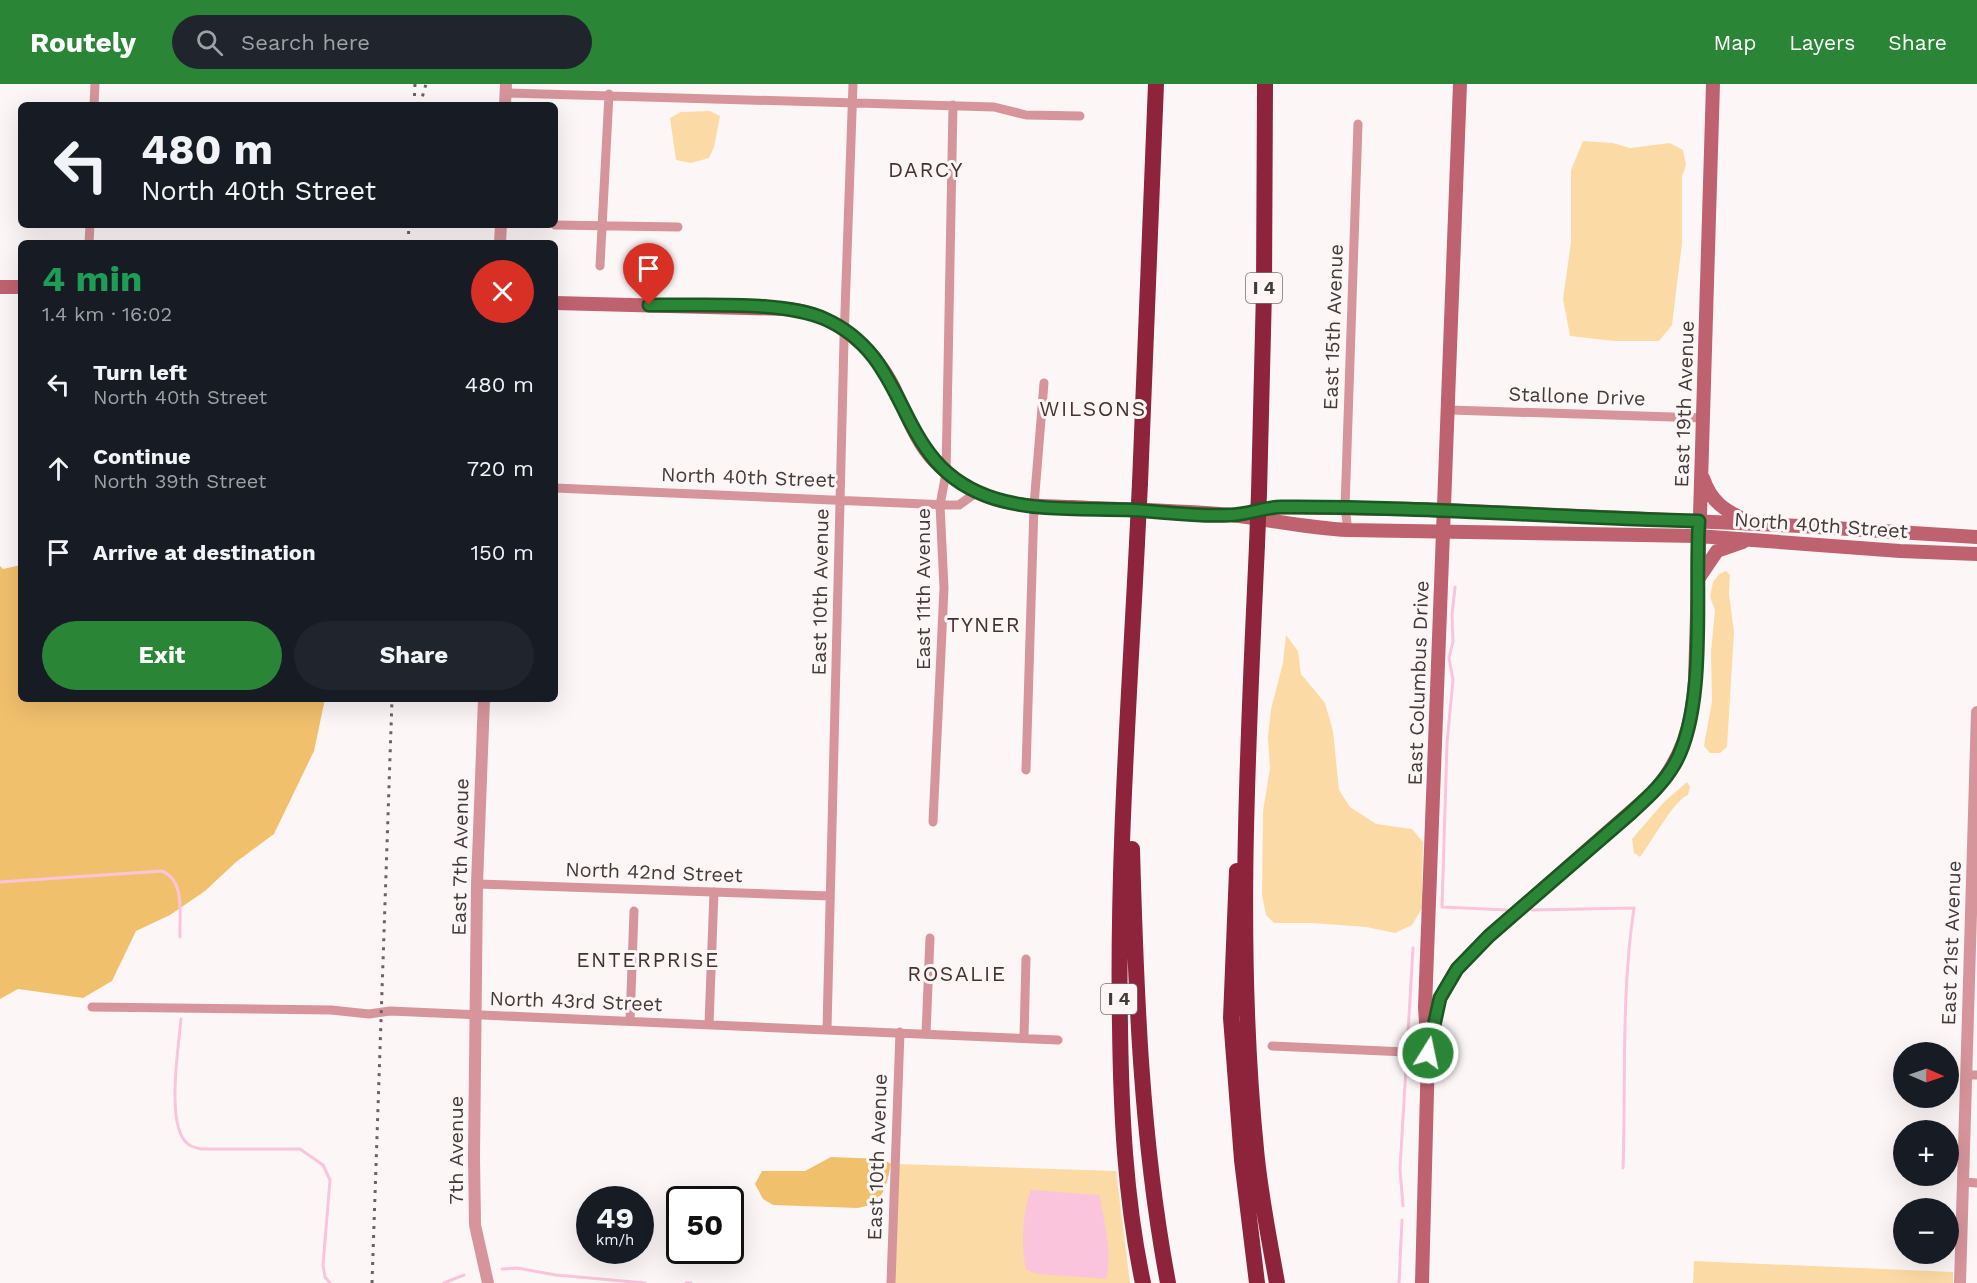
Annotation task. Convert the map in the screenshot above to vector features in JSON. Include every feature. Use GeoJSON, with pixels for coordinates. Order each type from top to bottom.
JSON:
{"type":"FeatureCollection","features":[{"type":"Feature","properties":{"kind":"highway","name":"I 4"},"geometry":{"type":"LineString","coordinates":[[1143,1283],[1129,1182],[1121,1088],[1120,906],[1156,84]]}},
{"type":"Feature","properties":{"kind":"highway","name":"I 4"},"geometry":{"type":"LineString","coordinates":[[1265,84],[1264,291],[1249,736],[1247,967],[1250,1066],[1256,1149],[1277,1283]]}},
{"type":"Feature","properties":{"kind":"highway"},"geometry":{"type":"LineString","coordinates":[[1128,713],[1134,917],[1144,1116],[1168,1283]]}},
{"type":"Feature","properties":{"kind":"highway"},"geometry":{"type":"LineString","coordinates":[[1249,736],[1236,876],[1231,1018],[1242,1160],[1257,1283]]}},
{"type":"Feature","properties":{"kind":"main road","name":"East Columbus Drive"},"geometry":{"type":"LineString","coordinates":[[1422,1283],[1428,1053],[1425,1007],[1443,531],[1450,410],[1460,84]]}},
{"type":"Feature","properties":{"kind":"main road","name":"East 19th Avenue"},"geometry":{"type":"LineString","coordinates":[[1428,1053],[1435,1016],[1449,979],[1489,936],[1652,793],[1674,766],[1687,736],[1694,700],[1713,84]]}},
{"type":"Feature","properties":{"kind":"main road"},"geometry":{"type":"LineString","coordinates":[[0,286],[18,287]]}},
{"type":"Feature","properties":{"kind":"main road","name":"North 40th Street"},"geometry":{"type":"LineString","coordinates":[[558,303],[788,309],[816,316],[844,329],[879,362],[909,424],[927,453],[946,473],[977,492],[1001,500],[1034,506],[1231,515],[1306,528],[1698,536],[1900,551],[1977,554]]}},
{"type":"Feature","properties":{"kind":"main road"},"geometry":{"type":"LineString","coordinates":[[1701,474],[1707,490],[1719,507],[1751,524]]}},
{"type":"Feature","properties":{"kind":"main road","name":"North 40th Street"},"geometry":{"type":"LineString","coordinates":[[1231,515],[1277,507],[1446,510],[1699,521],[1977,537]]}},
{"type":"Feature","properties":{"kind":"main road"},"geometry":{"type":"LineString","coordinates":[[1696,581],[1717,551],[1751,540]]}},
{"type":"Feature","properties":{"kind":"main road"},"geometry":{"type":"LineString","coordinates":[[1428,967],[1438,976],[1449,979]]}},
{"type":"Feature","properties":{"kind":"street"},"geometry":{"type":"LineString","coordinates":[[94,102],[95,84]]}},
{"type":"Feature","properties":{"kind":"street","name":"East 10th Avenue"},"geometry":{"type":"LineString","coordinates":[[827,1029],[844,329],[853,84]]}},
{"type":"Feature","properties":{"kind":"street"},"geometry":{"type":"LineString","coordinates":[[506,94],[609,94],[953,105],[999,107],[1026,115],[1080,116]]}},
{"type":"Feature","properties":{"kind":"street"},"geometry":{"type":"LineString","coordinates":[[600,266],[609,94]]}},
{"type":"Feature","properties":{"kind":"street","name":"East 11th Avenue"},"geometry":{"type":"LineString","coordinates":[[933,822],[944,588],[940,505],[946,473],[953,105]]}},
{"type":"Feature","properties":{"kind":"street","name":"East 15th Avenue"},"geometry":{"type":"LineString","coordinates":[[1348,530],[1345,508],[1358,124]]}},
{"type":"Feature","properties":{"kind":"street"},"geometry":{"type":"LineString","coordinates":[[558,225],[678,227]]}},
{"type":"Feature","properties":{"kind":"street"},"geometry":{"type":"LineString","coordinates":[[1026,770],[1034,506],[1044,383]]}},
{"type":"Feature","properties":{"kind":"street","name":"Stallone Drive"},"geometry":{"type":"LineString","coordinates":[[1450,410],[1704,418]]}},
{"type":"Feature","properties":{"kind":"street","name":"North 40th Street"},"geometry":{"type":"LineString","coordinates":[[558,488],[940,505],[959,505],[977,492]]}},
{"type":"Feature","properties":{"kind":"street","name":"East 7th Avenue"},"geometry":{"type":"LineString","coordinates":[[477,1015],[477,884],[484,702]]}},
{"type":"Feature","properties":{"kind":"street","name":"East 21st Avenue"},"geometry":{"type":"LineString","coordinates":[[1960,1283],[1963,1182],[1972,1075],[1977,712]]}},
{"type":"Feature","properties":{"kind":"street","name":"North 42nd Street"},"geometry":{"type":"LineString","coordinates":[[477,884],[830,896]]}},
{"type":"Feature","properties":{"kind":"street"},"geometry":{"type":"LineString","coordinates":[[709,1024],[714,892]]}},
{"type":"Feature","properties":{"kind":"street"},"geometry":{"type":"LineString","coordinates":[[630,1021],[634,911]]}},
{"type":"Feature","properties":{"kind":"street"},"geometry":{"type":"LineString","coordinates":[[926,1033],[930,938]]}},
{"type":"Feature","properties":{"kind":"street"},"geometry":{"type":"LineString","coordinates":[[1024,1036],[1026,959]]}},
{"type":"Feature","properties":{"kind":"street","name":"North 43rd Street"},"geometry":{"type":"LineString","coordinates":[[93,1007],[477,1015],[1024,1036],[1058,1040]]}},
{"type":"Feature","properties":{"kind":"street","name":"7th Avenue"},"geometry":{"type":"LineString","coordinates":[[477,1015],[475,1225],[488,1283]]}},
{"type":"Feature","properties":{"kind":"street","name":"East 10th Avenue"},"geometry":{"type":"LineString","coordinates":[[891,1283],[900,1032]]}},
{"type":"Feature","properties":{"kind":"street"},"geometry":{"type":"LineString","coordinates":[[1272,1046],[1428,1053]]}},
{"type":"Feature","properties":{"kind":"street"},"geometry":{"type":"LineString","coordinates":[[1963,1182],[1977,1183]]}},
{"type":"Feature","properties":{"kind":"shaded area"},"geometry":{"type":"Polygon","coordinates":[[[710,111],[720,116],[714,147],[709,158],[691,163],[676,160],[670,118],[681,112],[710,111]]]}},
{"type":"Feature","properties":{"kind":"shaded area"},"geometry":{"type":"Polygon","coordinates":[[[1583,141],[1613,143],[1630,148],[1670,143],[1683,150],[1686,165],[1682,176],[1682,243],[1672,325],[1659,341],[1614,341],[1570,336],[1563,299],[1571,242],[1571,170],[1583,141]]]}},
{"type":"Feature","properties":{"kind":"shaded area"},"geometry":{"type":"Polygon","coordinates":[[[0,566],[3,569],[18,566],[18,702],[324,702],[314,751],[274,834],[236,862],[205,891],[170,915],[136,931],[112,981],[83,998],[18,989],[0,999],[0,566]]]}},
{"type":"Feature","properties":{"kind":"shaded area"},"geometry":{"type":"Polygon","coordinates":[[[1726,571],[1730,575],[1729,594],[1734,632],[1727,747],[1720,753],[1710,753],[1704,746],[1712,701],[1711,652],[1715,610],[1710,597],[1713,582],[1719,574],[1726,571]]]}},
{"type":"Feature","properties":{"kind":"shaded area"},"geometry":{"type":"Polygon","coordinates":[[[1286,635],[1298,651],[1301,674],[1325,703],[1333,731],[1339,790],[1350,807],[1376,824],[1412,829],[1423,842],[1424,905],[1412,925],[1395,933],[1366,927],[1274,923],[1266,915],[1262,895],[1263,811],[1270,768],[1268,737],[1271,709],[1283,663],[1286,635]]]}},
{"type":"Feature","properties":{"kind":"shaded area"},"geometry":{"type":"Polygon","coordinates":[[[1687,782],[1690,787],[1688,795],[1676,805],[1640,857],[1634,853],[1632,839],[1664,802],[1687,782]]]}},
{"type":"Feature","properties":{"kind":"shaded area"},"geometry":{"type":"Polygon","coordinates":[[[831,1157],[883,1159],[891,1164],[885,1187],[879,1198],[867,1206],[858,1208],[773,1205],[763,1199],[755,1184],[762,1171],[805,1171],[831,1157]]]}},
{"type":"Feature","properties":{"kind":"shaded area"},"geometry":{"type":"Polygon","coordinates":[[[897,1164],[1116,1171],[1130,1283],[893,1283],[897,1164]]]}},
{"type":"Feature","properties":{"kind":"shaded area"},"geometry":{"type":"Polygon","coordinates":[[[1031,1190],[1100,1195],[1109,1259],[1106,1279],[1037,1274],[1026,1270],[1023,1230],[1031,1190]]]}},
{"type":"Feature","properties":{"kind":"shaded area"},"geometry":{"type":"Polygon","coordinates":[[[1694,1261],[1953,1272],[1953,1283],[1693,1283],[1694,1261]]]}},
{"type":"Feature","properties":{"kind":"waterway"},"geometry":{"type":"LineString","coordinates":[[1455,587],[1452,615],[1453,641],[1449,658],[1453,680],[1447,743],[1442,907],[1507,910]]}},
{"type":"Feature","properties":{"kind":"waterway"},"geometry":{"type":"LineString","coordinates":[[0,882],[162,871],[170,876],[178,890],[180,937]]}},
{"type":"Feature","properties":{"kind":"waterway"},"geometry":{"type":"LineString","coordinates":[[1532,910],[1634,908],[1627,973],[1623,1168]]}},
{"type":"Feature","properties":{"kind":"waterway"},"geometry":{"type":"LineString","coordinates":[[1403,1206],[1400,1169],[1413,948]]}},
{"type":"Feature","properties":{"kind":"waterway"},"geometry":{"type":"LineString","coordinates":[[181,1019],[175,1085],[177,1121],[181,1135],[189,1145],[201,1149],[300,1149],[323,1165],[330,1180],[323,1265],[325,1277],[330,1283]]}},
{"type":"Feature","properties":{"kind":"waterway"},"geometry":{"type":"LineString","coordinates":[[1399,1283],[1402,1220]]}},
{"type":"Feature","properties":{"kind":"waterway"},"geometry":{"type":"LineString","coordinates":[[502,1269],[517,1268],[556,1275],[645,1283]]}},
{"type":"Feature","properties":{"kind":"waterway"},"geometry":{"type":"LineString","coordinates":[[444,1283],[464,1275]]}},
{"type":"Feature","properties":{"kind":"waterway"},"geometry":{"type":"LineString","coordinates":[[686,1283],[691,1283]]}},
{"type":"Feature","properties":{"kind":"railway"},"geometry":{"type":"LineString","coordinates":[[414,102],[415,84]]}},
{"type":"Feature","properties":{"kind":"railway"},"geometry":{"type":"LineString","coordinates":[[421,102],[426,84]]}},
{"type":"Feature","properties":{"kind":"railway"},"geometry":{"type":"LineString","coordinates":[[408,240],[409,228]]}},
{"type":"Feature","properties":{"kind":"railway"},"geometry":{"type":"LineString","coordinates":[[372,1283],[392,702]]}},
{"type":"Feature","properties":{"kind":"district","name":"DARCY"},"geometry":{"type":"Point","coordinates":[926,170]}},
{"type":"Feature","properties":{"kind":"district","name":"WILSONS"},"geometry":{"type":"Point","coordinates":[1093,409]}},
{"type":"Feature","properties":{"kind":"district","name":"TYNER"},"geometry":{"type":"Point","coordinates":[984,625]}},
{"type":"Feature","properties":{"kind":"district","name":"ENTERPRISE"},"geometry":{"type":"Point","coordinates":[648,960]}},
{"type":"Feature","properties":{"kind":"district","name":"ROSALIE"},"geometry":{"type":"Point","coordinates":[957,974]}},
{"type":"Feature","properties":{"kind":"route"},"geometry":{"type":"LineString","coordinates":[[649,305],[798,310],[844,329],[879,362],[894,388],[909,424],[927,453],[946,473],[977,492],[1001,500],[1034,506],[1231,515],[1277,507],[1446,510],[1699,521],[1694,700],[1682,751],[1664,781],[1652,793],[1489,936],[1457,969],[1449,979],[1440,998],[1428,1053]]}}]}
